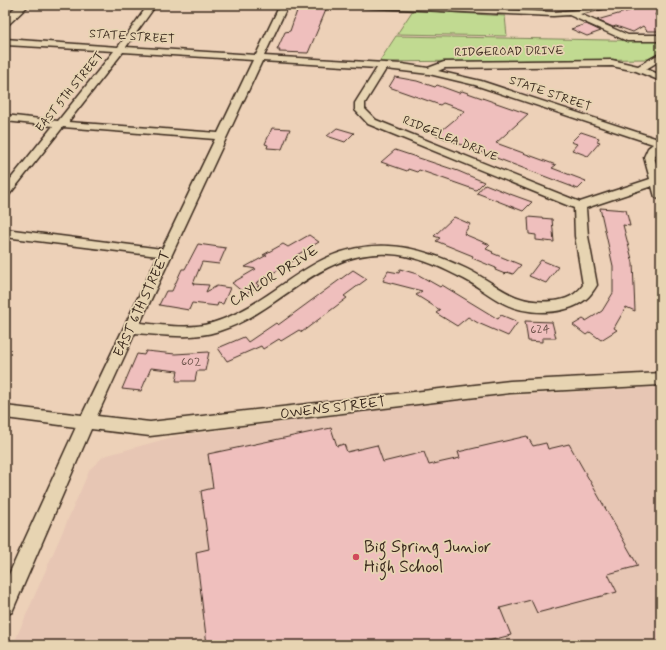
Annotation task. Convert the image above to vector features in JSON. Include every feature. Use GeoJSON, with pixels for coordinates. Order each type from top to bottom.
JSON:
{"type":"FeatureCollection","features":[{"type":"Feature","properties":{"kind":"main road"},"geometry":{"type":"LineString","coordinates":[[5,22],[24,5]]}},
{"type":"Feature","properties":{"kind":"street","name":"EAST 5TH STREET"},"geometry":{"type":"LineString","coordinates":[[5,193],[120,50],[152,5]]}},
{"type":"Feature","properties":{"kind":"street","name":"EAST 6TH STREET"},"geometry":{"type":"LineString","coordinates":[[5,605],[86,422],[165,252],[284,5]]}},
{"type":"Feature","properties":{"kind":"street"},"geometry":{"type":"LineString","coordinates":[[352,5],[512,13],[571,13],[612,5]]}},
{"type":"Feature","properties":{"kind":"street"},"geometry":{"type":"LineString","coordinates":[[571,13],[627,38],[661,38]]}},
{"type":"Feature","properties":{"kind":"street","name":"STATE STREET"},"geometry":{"type":"LineString","coordinates":[[5,42],[258,59]]}},
{"type":"Feature","properties":{"kind":"street"},"geometry":{"type":"LineString","coordinates":[[639,70],[661,56]]}},
{"type":"Feature","properties":{"kind":"street","name":"RIDGEROAD DRIVE"},"geometry":{"type":"LineString","coordinates":[[258,59],[383,66],[429,71],[444,65],[612,63],[639,70],[661,78]]}},
{"type":"Feature","properties":{"kind":"street","name":"RIDGELEA DRIVE"},"geometry":{"type":"LineString","coordinates":[[383,66],[360,102],[360,110],[372,122],[580,206]]}},
{"type":"Feature","properties":{"kind":"street","name":"STATE STREET"},"geometry":{"type":"LineString","coordinates":[[429,71],[478,83],[660,143]]}},
{"type":"Feature","properties":{"kind":"street"},"geometry":{"type":"LineString","coordinates":[[5,118],[60,124],[221,136]]}},
{"type":"Feature","properties":{"kind":"street"},"geometry":{"type":"LineString","coordinates":[[660,143],[652,150],[649,158],[661,197]]}},
{"type":"Feature","properties":{"kind":"street"},"geometry":{"type":"LineString","coordinates":[[580,206],[591,201],[656,181]]}},
{"type":"Feature","properties":{"kind":"street","name":"CAYLOR DRIVE"},"geometry":{"type":"LineString","coordinates":[[131,328],[185,331],[213,328],[258,308],[311,269],[332,258],[369,251],[389,250],[433,260],[465,273],[512,302],[549,307],[568,302],[581,297],[590,285],[579,215],[580,206]]}},
{"type":"Feature","properties":{"kind":"street"},"geometry":{"type":"LineString","coordinates":[[5,233],[165,252]]}},
{"type":"Feature","properties":{"kind":"street","name":"OWENS STREET"},"geometry":{"type":"LineString","coordinates":[[5,412],[150,429],[510,388],[661,379]]}},
{"type":"Feature","properties":{"kind":"shaded area","name":"Big Spring Junior High School"},"geometry":{"type":"Polygon","coordinates":[[[661,387],[661,645],[13,645],[90,469],[104,456],[176,436],[404,407],[488,397],[661,387]]]}},
{"type":"Feature","properties":{"kind":"green space"},"geometry":{"type":"Polygon","coordinates":[[[413,10],[505,16],[507,36],[397,34],[413,10]]]}},
{"type":"Feature","properties":{"kind":"green space"},"geometry":{"type":"Polygon","coordinates":[[[396,36],[661,41],[661,52],[648,59],[379,62],[396,36]]]}},
{"type":"Feature","properties":{"kind":"building"},"geometry":{"type":"Polygon","coordinates":[[[650,5],[661,5],[655,15],[661,18],[661,31],[647,31],[643,26],[633,32],[616,26],[613,27],[597,20],[650,5]]]}},
{"type":"Feature","properties":{"kind":"building"},"geometry":{"type":"Polygon","coordinates":[[[298,8],[326,10],[308,53],[279,52],[280,50],[277,50],[285,32],[290,31],[298,8]]]}},
{"type":"Feature","properties":{"kind":"building"},"geometry":{"type":"Polygon","coordinates":[[[586,24],[601,31],[587,36],[571,29],[586,24]]]}},
{"type":"Feature","properties":{"kind":"building"},"geometry":{"type":"Polygon","coordinates":[[[395,77],[417,81],[435,87],[437,85],[459,93],[462,91],[528,114],[496,143],[556,165],[552,168],[586,181],[578,189],[436,135],[465,111],[443,103],[440,105],[389,87],[395,77]]]}},
{"type":"Feature","properties":{"kind":"building"},"geometry":{"type":"Polygon","coordinates":[[[272,128],[290,129],[282,149],[267,148],[268,145],[265,144],[272,128]]]}},
{"type":"Feature","properties":{"kind":"building"},"geometry":{"type":"Polygon","coordinates":[[[337,128],[354,133],[345,142],[327,136],[337,128]]]}},
{"type":"Feature","properties":{"kind":"building"},"geometry":{"type":"Polygon","coordinates":[[[581,132],[599,138],[597,141],[600,142],[588,156],[572,150],[577,144],[571,142],[581,132]]]}},
{"type":"Feature","properties":{"kind":"building"},"geometry":{"type":"Polygon","coordinates":[[[395,150],[458,171],[484,182],[476,190],[419,170],[417,172],[408,169],[407,171],[381,162],[395,150]]]}},
{"type":"Feature","properties":{"kind":"building"},"geometry":{"type":"Polygon","coordinates":[[[485,184],[532,202],[523,211],[477,193],[485,184]]]}},
{"type":"Feature","properties":{"kind":"building"},"geometry":{"type":"Polygon","coordinates":[[[600,208],[626,210],[630,226],[623,225],[633,263],[635,311],[626,307],[614,328],[617,330],[601,340],[590,332],[586,335],[573,325],[583,319],[586,321],[602,311],[613,293],[613,266],[600,208]]]}},
{"type":"Feature","properties":{"kind":"building"},"geometry":{"type":"Polygon","coordinates":[[[454,217],[470,224],[464,234],[490,245],[486,249],[493,252],[492,253],[521,265],[513,274],[507,272],[505,274],[495,270],[496,268],[472,258],[473,256],[436,241],[440,238],[434,236],[454,217]]]}},
{"type":"Feature","properties":{"kind":"building"},"geometry":{"type":"Polygon","coordinates":[[[528,217],[552,219],[554,242],[536,240],[536,235],[529,234],[528,217]]]}},
{"type":"Feature","properties":{"kind":"building"},"geometry":{"type":"Polygon","coordinates":[[[309,235],[319,242],[297,255],[300,257],[256,283],[259,286],[245,294],[232,283],[256,269],[245,267],[267,255],[263,255],[283,244],[288,247],[309,235]]]}},
{"type":"Feature","properties":{"kind":"building"},"geometry":{"type":"Polygon","coordinates":[[[198,244],[226,248],[219,264],[202,262],[193,284],[209,285],[206,292],[217,286],[230,288],[223,304],[218,303],[217,306],[192,303],[189,310],[159,305],[166,291],[172,291],[182,269],[185,269],[198,244]]]}},
{"type":"Feature","properties":{"kind":"building"},"geometry":{"type":"Polygon","coordinates":[[[541,260],[558,267],[546,283],[529,276],[541,260]]]}},
{"type":"Feature","properties":{"kind":"building"},"geometry":{"type":"Polygon","coordinates":[[[400,269],[417,274],[440,287],[442,285],[498,319],[501,315],[518,322],[508,336],[468,317],[457,326],[436,313],[440,310],[416,295],[422,291],[383,281],[388,271],[399,273],[400,269]]]}},
{"type":"Feature","properties":{"kind":"building"},"geometry":{"type":"Polygon","coordinates":[[[353,270],[367,279],[344,296],[347,298],[302,332],[299,330],[281,341],[279,339],[263,349],[261,346],[227,361],[218,348],[244,337],[248,342],[276,323],[278,325],[353,270]]]}},
{"type":"Feature","properties":{"kind":"building"},"geometry":{"type":"Polygon","coordinates":[[[525,321],[552,322],[556,338],[542,338],[542,342],[528,341],[525,321]]]}},
{"type":"Feature","properties":{"kind":"building"},"geometry":{"type":"Polygon","coordinates":[[[146,351],[175,354],[209,352],[205,371],[197,371],[195,381],[176,381],[178,371],[151,368],[141,391],[122,389],[137,354],[144,355],[146,351]]]}},
{"type":"Feature","properties":{"kind":"building"},"geometry":{"type":"Polygon","coordinates":[[[331,428],[337,446],[344,444],[347,452],[377,445],[383,462],[424,452],[429,465],[460,458],[458,452],[527,436],[533,446],[546,443],[548,449],[569,444],[638,566],[608,574],[617,592],[537,613],[531,600],[500,608],[511,635],[473,645],[207,645],[196,552],[209,549],[201,491],[213,488],[208,454],[331,428]]]}},
{"type":"Feature","properties":{"kind":"place","name":"Big Spring Junior High School"},"geometry":{"type":"Point","coordinates":[356,557]}}]}
